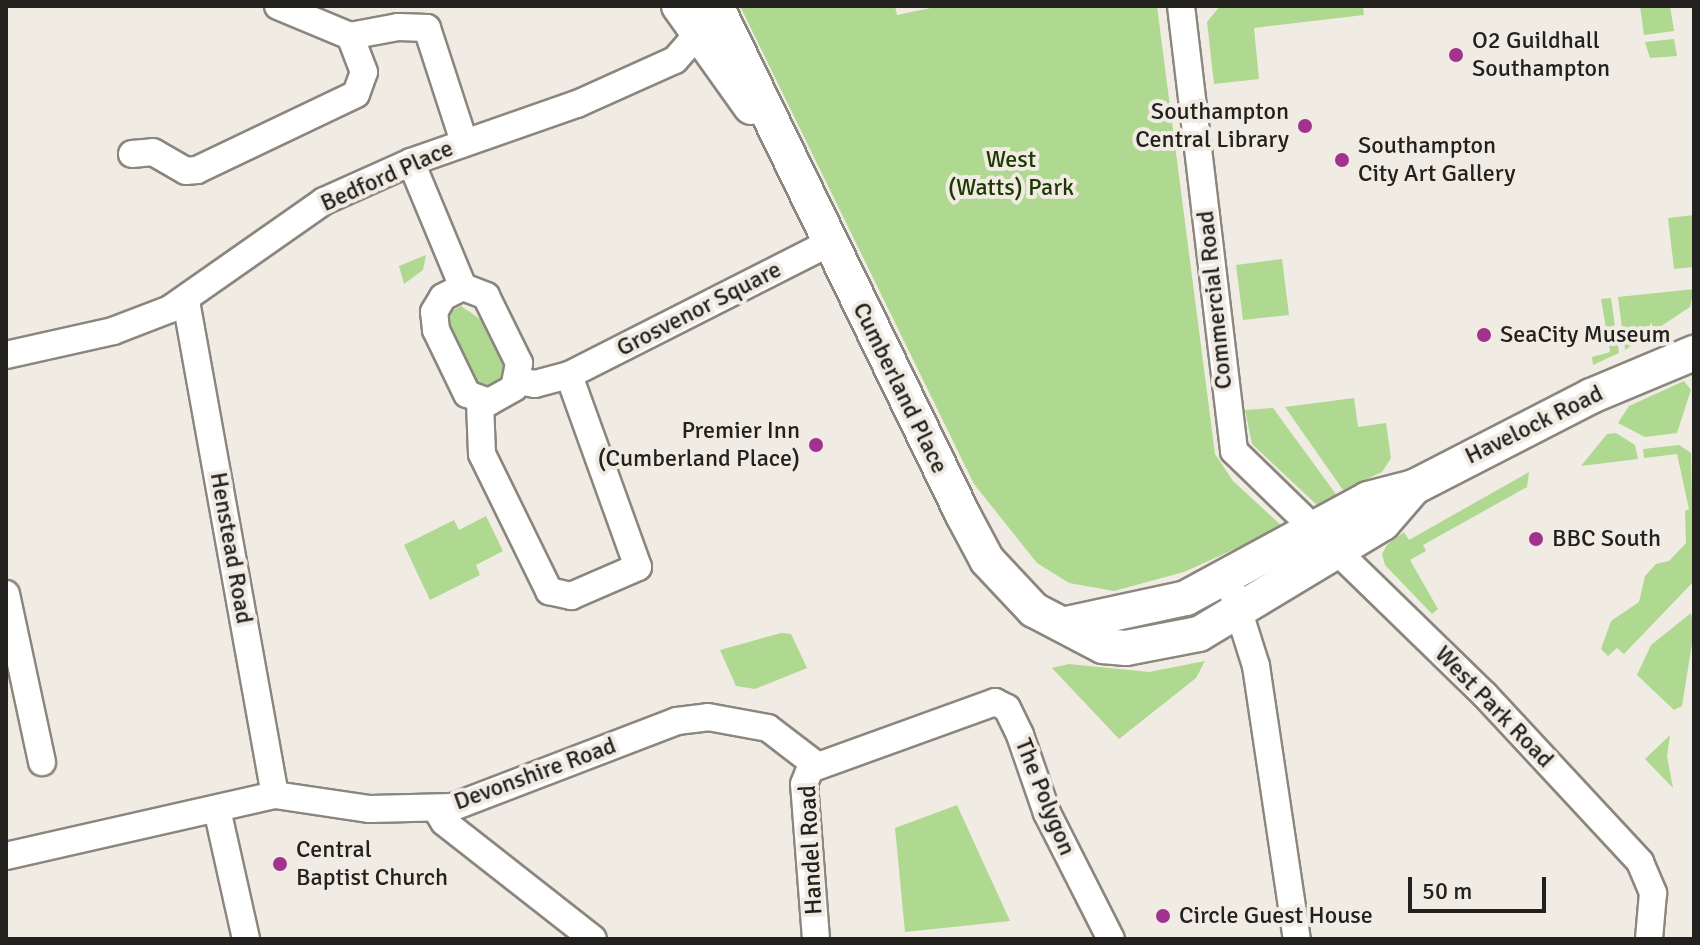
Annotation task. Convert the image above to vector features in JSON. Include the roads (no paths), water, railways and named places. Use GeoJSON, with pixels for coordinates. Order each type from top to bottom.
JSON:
{"type":"FeatureCollection","features":[{"type":"Feature","properties":{"kind":"main road","name":"Cumberland Place"},"geometry":{"type":"LineString","coordinates":[[679,6],[747,104],[770,122]]}},
{"type":"Feature","properties":{"kind":"main road","name":"Cumberland Place"},"geometry":{"type":"LineString","coordinates":[[714,6],[764,98],[770,122],[987,560],[1034,610],[1103,646],[1126,648],[1199,634],[1240,613],[1328,538]]}},
{"type":"Feature","properties":{"kind":"main road","name":"Havelock Road"},"geometry":{"type":"LineString","coordinates":[[1657,367],[1694,331]]}},
{"type":"Feature","properties":{"kind":"main road","name":"Havelock Road"},"geometry":{"type":"LineString","coordinates":[[1328,538],[1394,514],[1414,487],[1657,367],[1694,353]]}},
{"type":"Feature","properties":{"kind":"main road"},"geometry":{"type":"LineString","coordinates":[[1066,624],[1173,602],[1328,538]]}},
{"type":"Feature","properties":{"kind":"street"},"geometry":{"type":"LineString","coordinates":[[278,6],[350,36],[398,27],[427,28],[464,142]]}},
{"type":"Feature","properties":{"kind":"street"},"geometry":{"type":"LineString","coordinates":[[699,38],[714,6]]}},
{"type":"Feature","properties":{"kind":"street","name":"Commercial Road"},"geometry":{"type":"LineString","coordinates":[[1181,6],[1229,438],[1241,460],[1328,538]]}},
{"type":"Feature","properties":{"kind":"street"},"geometry":{"type":"LineString","coordinates":[[132,154],[153,152],[186,171],[197,170],[356,94],[364,72],[350,36]]}},
{"type":"Feature","properties":{"kind":"street","name":"Bedford Place"},"geometry":{"type":"LineString","coordinates":[[6,355],[113,331],[186,301],[324,201],[411,162],[591,98],[675,60],[699,38]]}},
{"type":"Feature","properties":{"kind":"street"},"geometry":{"type":"LineString","coordinates":[[411,162],[463,287],[486,296],[519,363],[519,381]]}},
{"type":"Feature","properties":{"kind":"street","name":"Grosvenor Square"},"geometry":{"type":"LineString","coordinates":[[480,402],[505,394],[519,381],[535,384],[569,375],[829,243]]}},
{"type":"Feature","properties":{"kind":"street"},"geometry":{"type":"LineString","coordinates":[[463,287],[443,297],[434,312],[436,330],[460,382],[480,402],[482,454],[549,591],[571,596],[638,567],[569,375]]}},
{"type":"Feature","properties":{"kind":"street","name":"Henstead Road"},"geometry":{"type":"LineString","coordinates":[[186,301],[275,795]]}},
{"type":"Feature","properties":{"kind":"street","name":"West Park Road"},"geometry":{"type":"LineString","coordinates":[[1328,538],[1485,695],[1645,869],[1653,893],[1649,939]]}},
{"type":"Feature","properties":{"kind":"street"},"geometry":{"type":"LineString","coordinates":[[1227,579],[1256,666],[1297,939]]}},
{"type":"Feature","properties":{"kind":"street"},"geometry":{"type":"LineString","coordinates":[[6,594],[10,634],[42,762]]}},
{"type":"Feature","properties":{"kind":"street","name":"The Polygon"},"geometry":{"type":"LineString","coordinates":[[815,764],[995,702],[1007,708],[1020,735],[1047,813],[1111,939]]}},
{"type":"Feature","properties":{"kind":"street","name":"Devonshire Road"},"geometry":{"type":"LineString","coordinates":[[6,856],[275,795],[370,809],[436,809],[468,803],[677,721],[708,717],[768,728],[815,764]]}},
{"type":"Feature","properties":{"kind":"street","name":"Handel Road"},"geometry":{"type":"LineString","coordinates":[[815,764],[804,784],[816,939]]}},
{"type":"Feature","properties":{"kind":"street"},"geometry":{"type":"LineString","coordinates":[[217,809],[246,939]]}},
{"type":"Feature","properties":{"kind":"street"},"geometry":{"type":"LineString","coordinates":[[436,809],[444,822],[593,939]]}},
{"type":"Feature","properties":{"kind":"place","name":"O2 Guildhall Southampton"},"geometry":{"type":"Point","coordinates":[1456,55]}},
{"type":"Feature","properties":{"kind":"place","name":"Southampton Central Library"},"geometry":{"type":"Point","coordinates":[1305,126]}},
{"type":"Feature","properties":{"kind":"place","name":"Southampton City Art Gallery"},"geometry":{"type":"Point","coordinates":[1342,160]}},
{"type":"Feature","properties":{"kind":"place","name":"SeaCity Museum"},"geometry":{"type":"Point","coordinates":[1484,335]}},
{"type":"Feature","properties":{"kind":"place","name":"Premier Inn (Cumberland Place)"},"geometry":{"type":"Point","coordinates":[816,445]}},
{"type":"Feature","properties":{"kind":"place","name":"BBC South"},"geometry":{"type":"Point","coordinates":[1536,539]}},
{"type":"Feature","properties":{"kind":"place","name":"Central Baptist Church"},"geometry":{"type":"Point","coordinates":[280,864]}},
{"type":"Feature","properties":{"kind":"place","name":"Circle Guest House"},"geometry":{"type":"Point","coordinates":[1163,916]}},
{"type":"Feature","properties":{"kind":"park label","name":"West (Watts) Park"},"geometry":{"type":"Point","coordinates":[1011,174]}}]}
